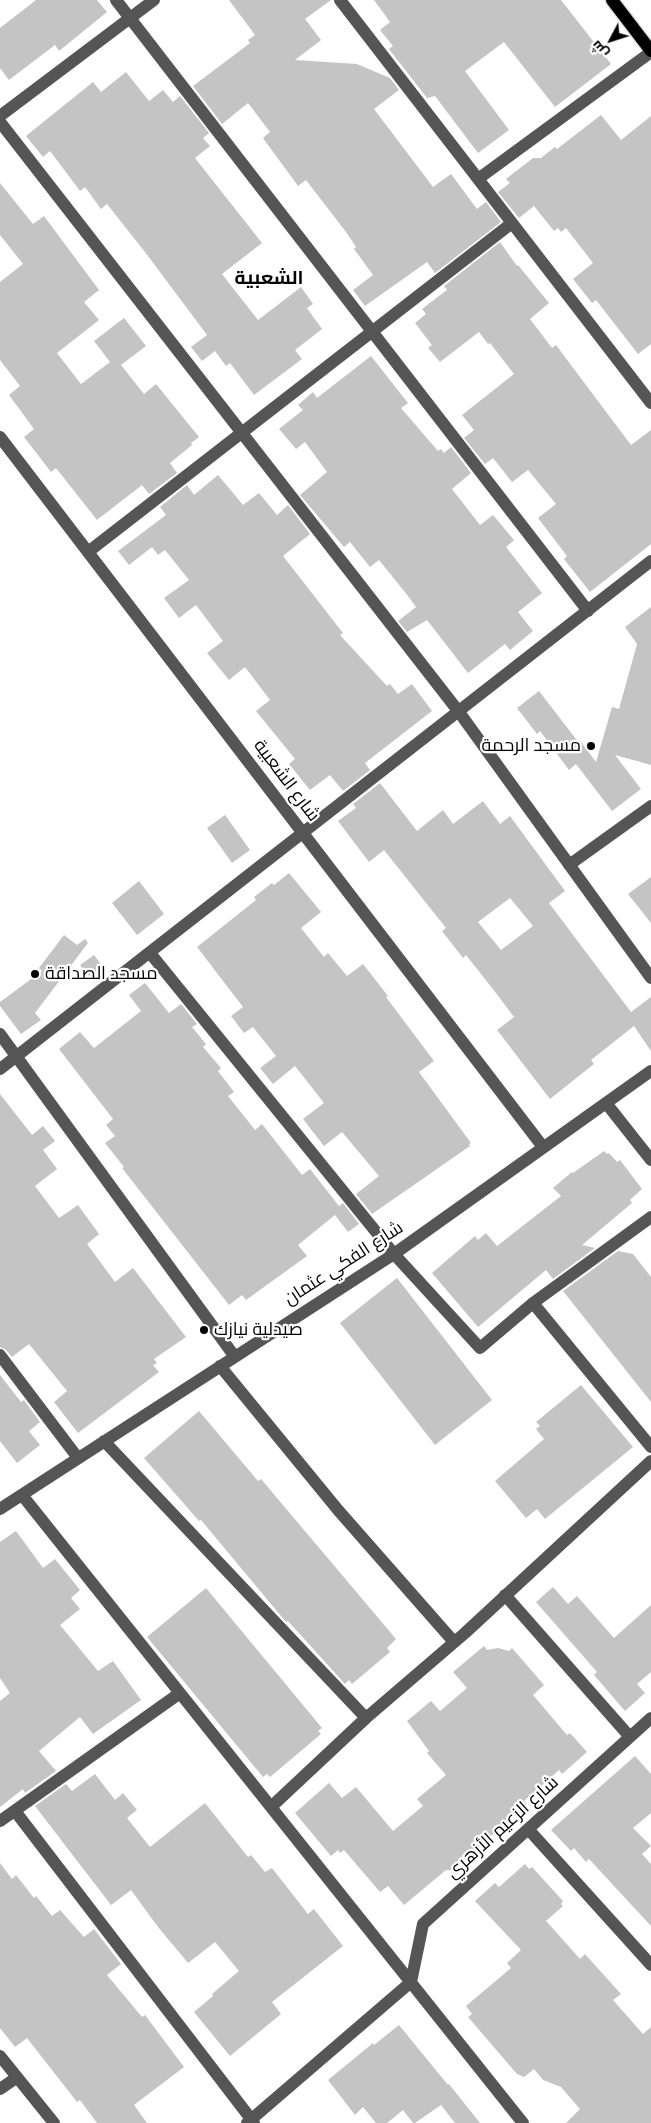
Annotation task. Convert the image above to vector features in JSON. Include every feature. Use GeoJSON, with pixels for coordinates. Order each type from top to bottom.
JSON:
{"type":"FeatureCollection","features":[{"type":"Feature","properties":{"kind":"main road"},"geometry":{"type":"LineString","coordinates":[[612,0],[651,51]]}},
{"type":"Feature","properties":{"kind":"street"},"geometry":{"type":"LineString","coordinates":[[116,0],[588,610]]}},
{"type":"Feature","properties":{"kind":"street"},"geometry":{"type":"LineString","coordinates":[[0,116],[154,0]]}},
{"type":"Feature","properties":{"kind":"street"},"geometry":{"type":"LineString","coordinates":[[340,0],[651,403]]}},
{"type":"Feature","properties":{"kind":"street"},"geometry":{"type":"LineString","coordinates":[[478,179],[651,51]]}},
{"type":"Feature","properties":{"kind":"street"},"geometry":{"type":"LineString","coordinates":[[0,122],[459,712],[651,978]]}},
{"type":"Feature","properties":{"kind":"street"},"geometry":{"type":"LineString","coordinates":[[88,552],[512,222]]}},
{"type":"Feature","properties":{"kind":"street","name":"شارع الشعبية"},"geometry":{"type":"LineString","coordinates":[[0,437],[543,1147]]}},
{"type":"Feature","properties":{"kind":"street"},"geometry":{"type":"LineString","coordinates":[[0,1069],[304,834],[651,561]]}},
{"type":"Feature","properties":{"kind":"street"},"geometry":{"type":"LineString","coordinates":[[569,865],[651,806]]}},
{"type":"Feature","properties":{"kind":"street"},"geometry":{"type":"LineString","coordinates":[[150,953],[394,1254],[480,1348],[533,1302],[651,1217]]}},
{"type":"Feature","properties":{"kind":"street"},"geometry":{"type":"LineString","coordinates":[[0,1034],[235,1357]]}},
{"type":"Feature","properties":{"kind":"street","name":"شارع الفكي عثمان"},"geometry":{"type":"LineString","coordinates":[[0,1509],[394,1254],[651,1071]]}},
{"type":"Feature","properties":{"kind":"street"},"geometry":{"type":"LineString","coordinates":[[606,1103],[651,1160]]}},
{"type":"Feature","properties":{"kind":"street"},"geometry":{"type":"LineString","coordinates":[[533,1302],[651,1447]]}},
{"type":"Feature","properties":{"kind":"street"},"geometry":{"type":"LineString","coordinates":[[0,1355],[78,1458]]}},
{"type":"Feature","properties":{"kind":"street"},"geometry":{"type":"LineString","coordinates":[[220,1366],[338,1510],[454,1642]]}},
{"type":"Feature","properties":{"kind":"street"},"geometry":{"type":"LineString","coordinates":[[104,1441],[366,1718]]}},
{"type":"Feature","properties":{"kind":"street"},"geometry":{"type":"LineString","coordinates":[[271,1807],[366,1718],[454,1642],[651,1461]]}},
{"type":"Feature","properties":{"kind":"street"},"geometry":{"type":"LineString","coordinates":[[22,1495],[523,2123]]}},
{"type":"Feature","properties":{"kind":"street"},"geometry":{"type":"LineString","coordinates":[[505,1595],[630,1736]]}},
{"type":"Feature","properties":{"kind":"street"},"geometry":{"type":"LineString","coordinates":[[0,1822],[180,1692]]}},
{"type":"Feature","properties":{"kind":"street","name":"شارع الزعيم الأزهري"},"geometry":{"type":"LineString","coordinates":[[411,1982],[423,1924],[651,1718]]}},
{"type":"Feature","properties":{"kind":"street"},"geometry":{"type":"LineString","coordinates":[[15,1811],[251,2122],[411,1982]]}},
{"type":"Feature","properties":{"kind":"street"},"geometry":{"type":"LineString","coordinates":[[528,1830],[650,1961]]}},
{"type":"Feature","properties":{"kind":"street"},"geometry":{"type":"LineString","coordinates":[[0,2056],[54,2123]]}},
{"type":"Feature","properties":{"kind":"street"},"geometry":{"type":"LineString","coordinates":[[0,2089],[16,2078]]}},
{"type":"Feature","properties":{"kind":"building"},"geometry":{"type":"Polygon","coordinates":[[[36,0],[97,0],[107,12],[59,51],[55,45],[9,80],[0,68],[0,28],[36,0]]]}},
{"type":"Feature","properties":{"kind":"building"},"geometry":{"type":"Polygon","coordinates":[[[229,0],[331,0],[305,19],[321,40],[295,60],[357,64],[390,78],[399,90],[374,109],[433,187],[451,174],[477,209],[486,202],[501,222],[435,273],[427,262],[365,306],[353,290],[373,275],[354,249],[356,247],[346,232],[306,180],[298,186],[263,138],[270,132],[248,103],[222,124],[193,86],[250,43],[248,40],[255,35],[229,0]]]}},
{"type":"Feature","properties":{"kind":"building"},"geometry":{"type":"Polygon","coordinates":[[[374,0],[561,0],[611,64],[555,107],[504,42],[465,71],[509,130],[478,153],[435,96],[427,98],[389,49],[393,46],[380,30],[390,22],[374,0]]]}},
{"type":"Feature","properties":{"kind":"building"},"geometry":{"type":"Polygon","coordinates":[[[126,72],[149,101],[163,90],[173,102],[180,96],[209,133],[203,138],[210,146],[195,158],[262,243],[222,274],[258,320],[301,287],[313,304],[307,308],[322,329],[295,350],[302,359],[254,395],[230,363],[226,366],[215,351],[202,361],[191,347],[207,335],[145,252],[107,204],[101,209],[85,187],[80,191],[50,151],[43,157],[26,136],[93,82],[101,92],[126,72]]]}},
{"type":"Feature","properties":{"kind":"building"},"geometry":{"type":"Polygon","coordinates":[[[601,115],[621,140],[651,116],[651,344],[638,354],[596,300],[592,303],[573,279],[593,263],[566,228],[561,232],[558,228],[554,231],[534,206],[519,218],[498,192],[510,183],[506,179],[533,158],[541,158],[555,147],[557,149],[601,115]]]}},
{"type":"Feature","properties":{"kind":"building"},"geometry":{"type":"Polygon","coordinates":[[[0,183],[33,224],[44,216],[99,290],[84,302],[99,320],[57,353],[81,384],[110,362],[94,341],[124,318],[146,346],[121,365],[144,394],[156,384],[199,437],[170,463],[177,473],[149,494],[142,485],[97,520],[56,468],[51,472],[24,437],[34,429],[9,395],[20,386],[0,360],[0,282],[23,264],[0,235],[0,183]]]}},
{"type":"Feature","properties":{"kind":"building"},"geometry":{"type":"Polygon","coordinates":[[[500,242],[517,266],[549,303],[530,319],[552,348],[556,345],[631,445],[651,430],[651,544],[590,592],[564,559],[567,556],[538,518],[556,504],[528,470],[512,482],[493,458],[485,464],[464,438],[474,430],[462,415],[514,374],[479,332],[440,362],[428,348],[432,345],[415,323],[426,314],[422,309],[447,290],[444,286],[500,242]]]}},
{"type":"Feature","properties":{"kind":"building"},"geometry":{"type":"Polygon","coordinates":[[[371,356],[408,403],[401,408],[438,451],[441,449],[444,453],[451,447],[471,473],[452,489],[480,525],[493,515],[514,540],[506,547],[542,593],[518,612],[533,631],[510,650],[505,644],[468,673],[427,620],[407,632],[398,621],[416,607],[408,596],[379,560],[370,567],[350,542],[344,547],[300,495],[327,472],[305,442],[296,449],[279,429],[303,410],[298,405],[313,392],[317,398],[371,356]]]}},
{"type":"Feature","properties":{"kind":"building"},"geometry":{"type":"Polygon","coordinates":[[[218,475],[243,505],[259,493],[277,515],[288,505],[310,534],[283,556],[343,633],[340,635],[387,686],[390,684],[398,694],[412,684],[432,711],[365,763],[370,770],[343,791],[330,775],[310,790],[289,764],[295,759],[256,711],[270,700],[245,667],[229,680],[207,653],[223,641],[196,605],[179,618],[164,598],[189,580],[165,550],[158,555],[152,547],[129,565],[118,551],[166,515],[160,507],[187,485],[194,495],[218,475]]]}},
{"type":"Feature","properties":{"kind":"building"},"geometry":{"type":"Polygon","coordinates":[[[651,607],[651,765],[615,755],[641,789],[612,811],[576,764],[569,770],[540,731],[537,734],[517,708],[539,691],[596,762],[612,707],[619,709],[637,644],[625,627],[651,607]]]}},
{"type":"Feature","properties":{"kind":"building"},"geometry":{"type":"Polygon","coordinates":[[[380,783],[417,831],[443,810],[453,824],[483,801],[500,824],[510,816],[565,891],[549,903],[631,1012],[651,997],[651,1051],[634,1026],[591,1060],[594,1064],[550,1099],[497,1030],[514,1017],[496,993],[466,955],[463,958],[442,931],[446,928],[384,850],[369,862],[338,821],[356,808],[353,804],[380,783]],[[510,898],[478,922],[501,950],[533,926],[510,898]]]}},
{"type":"Feature","properties":{"kind":"building"},"geometry":{"type":"Polygon","coordinates":[[[225,815],[250,850],[232,863],[207,828],[225,815]]]}},
{"type":"Feature","properties":{"kind":"building"},"geometry":{"type":"Polygon","coordinates":[[[289,873],[321,912],[301,928],[324,957],[328,953],[347,976],[363,964],[434,1061],[419,1072],[471,1143],[469,1144],[470,1146],[372,1214],[356,1194],[379,1176],[342,1132],[324,1146],[303,1119],[324,1103],[295,1066],[273,1084],[260,1068],[276,1056],[253,1027],[244,1033],[231,1016],[243,1007],[197,947],[256,900],[254,897],[289,873]]]}},
{"type":"Feature","properties":{"kind":"building"},"geometry":{"type":"Polygon","coordinates":[[[651,877],[651,923],[628,894],[651,877]]]}},
{"type":"Feature","properties":{"kind":"building"},"geometry":{"type":"Polygon","coordinates":[[[139,881],[164,914],[137,935],[112,903],[139,881]]]}},
{"type":"Feature","properties":{"kind":"building"},"geometry":{"type":"Polygon","coordinates":[[[64,935],[77,945],[85,939],[88,943],[35,1013],[41,1020],[21,1034],[0,1006],[0,1002],[42,971],[39,968],[64,935]]]}},
{"type":"Feature","properties":{"kind":"building"},"geometry":{"type":"Polygon","coordinates":[[[94,955],[106,971],[92,981],[80,965],[94,955]]]}},
{"type":"Feature","properties":{"kind":"building"},"geometry":{"type":"Polygon","coordinates":[[[145,983],[169,1013],[181,1004],[197,1024],[192,1027],[206,1044],[203,1047],[221,1068],[218,1071],[234,1092],[228,1096],[255,1130],[262,1124],[302,1175],[310,1169],[339,1206],[343,1203],[359,1224],[348,1232],[335,1215],[298,1245],[307,1256],[246,1300],[242,1295],[229,1305],[122,1168],[124,1167],[105,1143],[115,1136],[106,1125],[113,1119],[59,1049],[80,1032],[94,1048],[141,1011],[129,995],[145,983]]]}},
{"type":"Feature","properties":{"kind":"building"},"geometry":{"type":"Polygon","coordinates":[[[0,1094],[32,1135],[43,1126],[55,1141],[43,1150],[57,1169],[35,1186],[59,1218],[78,1205],[99,1234],[87,1244],[115,1282],[133,1268],[186,1337],[154,1359],[157,1363],[153,1365],[159,1372],[78,1433],[54,1402],[67,1391],[29,1344],[12,1357],[6,1350],[0,1347],[0,1094]]]}},
{"type":"Feature","properties":{"kind":"building"},"geometry":{"type":"Polygon","coordinates":[[[604,1151],[607,1154],[609,1153],[617,1162],[620,1160],[642,1189],[630,1200],[632,1203],[582,1245],[595,1248],[553,1279],[546,1270],[478,1327],[432,1273],[475,1236],[478,1240],[486,1233],[497,1246],[561,1196],[553,1188],[572,1172],[604,1151]]]}},
{"type":"Feature","properties":{"kind":"building"},"geometry":{"type":"Polygon","coordinates":[[[618,1251],[633,1254],[651,1277],[651,1402],[563,1291],[618,1251]]]}},
{"type":"Feature","properties":{"kind":"building"},"geometry":{"type":"Polygon","coordinates":[[[397,1278],[492,1400],[435,1445],[340,1323],[397,1278]]]}},
{"type":"Feature","properties":{"kind":"building"},"geometry":{"type":"Polygon","coordinates":[[[0,1375],[21,1402],[24,1400],[40,1422],[29,1431],[40,1445],[17,1463],[0,1441],[0,1375]]]}},
{"type":"Feature","properties":{"kind":"building"},"geometry":{"type":"Polygon","coordinates":[[[581,1385],[633,1447],[545,1519],[537,1509],[526,1518],[495,1481],[544,1439],[536,1429],[540,1426],[536,1422],[581,1385]]]}},
{"type":"Feature","properties":{"kind":"building"},"geometry":{"type":"Polygon","coordinates":[[[199,1411],[258,1481],[261,1479],[396,1639],[387,1648],[390,1652],[352,1684],[349,1680],[345,1684],[288,1621],[286,1622],[201,1520],[199,1521],[144,1458],[199,1411]]]}},
{"type":"Feature","properties":{"kind":"building"},"geometry":{"type":"Polygon","coordinates":[[[16,1531],[43,1568],[55,1559],[80,1590],[71,1598],[80,1609],[60,1625],[98,1671],[113,1661],[141,1700],[93,1734],[80,1717],[39,1751],[56,1771],[25,1793],[23,1789],[0,1807],[0,1701],[10,1693],[0,1678],[0,1542],[16,1531]]]}},
{"type":"Feature","properties":{"kind":"building"},"geometry":{"type":"Polygon","coordinates":[[[553,1587],[568,1604],[577,1596],[614,1638],[651,1605],[651,1672],[637,1684],[645,1693],[625,1711],[594,1675],[597,1672],[536,1602],[553,1587]]]}},
{"type":"Feature","properties":{"kind":"building"},"geometry":{"type":"Polygon","coordinates":[[[206,1588],[322,1728],[318,1731],[321,1734],[270,1777],[267,1774],[263,1777],[147,1637],[206,1588]]]}},
{"type":"Feature","properties":{"kind":"building"},"geometry":{"type":"Polygon","coordinates":[[[484,1646],[487,1650],[498,1648],[509,1651],[512,1648],[544,1685],[533,1695],[567,1735],[570,1733],[587,1752],[562,1774],[559,1770],[524,1801],[527,1804],[490,1837],[492,1838],[453,1870],[446,1870],[404,1905],[388,1886],[380,1892],[344,1850],[340,1853],[338,1850],[331,1856],[295,1813],[329,1783],[342,1798],[356,1787],[393,1831],[423,1806],[417,1799],[446,1775],[427,1753],[429,1751],[407,1721],[431,1701],[440,1711],[467,1688],[453,1672],[484,1646]]]}},
{"type":"Feature","properties":{"kind":"building"},"geometry":{"type":"Polygon","coordinates":[[[635,1756],[651,1774],[651,1813],[633,1828],[651,1846],[642,1854],[651,1864],[651,1926],[589,1859],[586,1862],[574,1848],[571,1851],[551,1830],[635,1756]]]}},
{"type":"Feature","properties":{"kind":"building"},"geometry":{"type":"Polygon","coordinates":[[[95,1774],[115,1800],[123,1793],[137,1810],[127,1818],[150,1847],[205,1803],[248,1857],[251,1855],[265,1872],[272,1868],[308,1914],[314,1909],[343,1946],[272,2002],[281,2014],[230,2056],[194,2012],[239,1971],[215,1942],[188,1963],[131,1890],[111,1905],[35,1806],[66,1784],[72,1791],[95,1774]]]}},
{"type":"Feature","properties":{"kind":"building"},"geometry":{"type":"Polygon","coordinates":[[[0,1863],[12,1879],[16,1875],[34,1898],[36,1896],[52,1916],[60,1910],[84,1937],[94,1929],[121,1964],[107,1975],[142,2017],[145,2015],[184,2067],[134,2105],[147,2123],[97,2123],[80,2100],[77,2102],[27,2038],[15,2047],[0,2028],[0,1863]]]}},
{"type":"Feature","properties":{"kind":"building"},"geometry":{"type":"Polygon","coordinates":[[[525,1864],[529,1869],[532,1867],[563,1901],[561,1904],[563,1906],[546,1921],[580,1959],[585,1954],[621,1994],[613,2000],[643,2034],[651,2027],[651,2123],[566,2123],[580,2109],[561,2087],[543,2080],[534,2069],[524,2077],[517,2074],[468,2017],[472,2014],[466,2006],[511,1968],[507,1963],[521,1950],[475,1901],[495,1883],[499,1887],[525,1864]]]}},
{"type":"Feature","properties":{"kind":"building"},"geometry":{"type":"Polygon","coordinates":[[[399,2025],[480,2123],[455,2123],[441,2105],[415,2123],[403,2110],[387,2123],[376,2123],[363,2107],[355,2115],[328,2080],[373,2043],[374,2045],[399,2025]]]}},
{"type":"Feature","properties":{"kind":"place","name":"مسجد الرحمة"},"geometry":{"type":"Point","coordinates":[591,746]}},
{"type":"Feature","properties":{"kind":"place","name":"مسجد الصداقة"},"geometry":{"type":"Point","coordinates":[35,974]}},
{"type":"Feature","properties":{"kind":"place","name":"صيدلية نيازك"},"geometry":{"type":"Point","coordinates":[204,1330]}},
{"type":"Feature","properties":{"kind":"district","name":"الشعبية"},"geometry":{"type":"Point","coordinates":[269,279]}}]}
